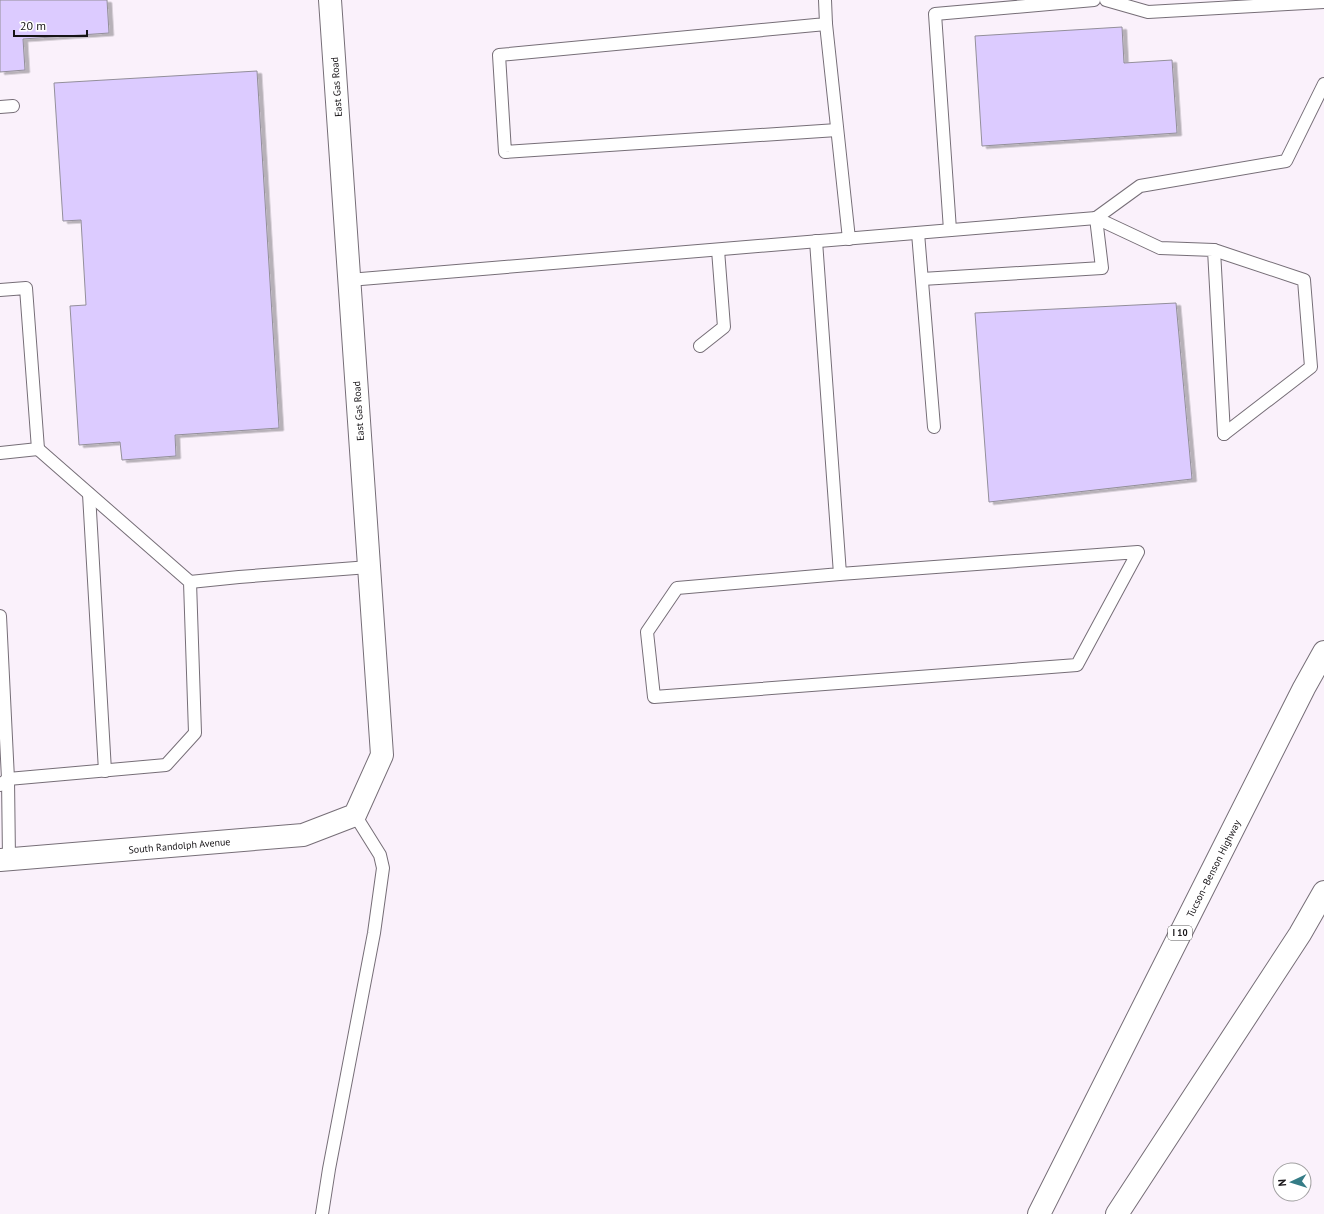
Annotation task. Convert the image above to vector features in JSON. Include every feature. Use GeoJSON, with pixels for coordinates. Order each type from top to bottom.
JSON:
{"type":"FeatureCollection","features":[{"type":"Feature","properties":{"kind":"main road","name":"East Gas Road"},"geometry":{"type":"LineString","coordinates":[[330,0],[382,755],[355,816]]}},
{"type":"Feature","properties":{"kind":"main road","name":"Tucson–Benson Highway"},"geometry":{"type":"LineString","coordinates":[[1038,1214],[1304,688],[1324,652]]}},
{"type":"Feature","properties":{"kind":"main road","name":"South Randolph Avenue"},"geometry":{"type":"LineString","coordinates":[[4,860],[303,835],[355,816]]}},
{"type":"Feature","properties":{"kind":"main road"},"geometry":{"type":"LineString","coordinates":[[1117,1214],[1300,934],[1324,892]]}},
{"type":"Feature","properties":{"kind":"lane"},"geometry":{"type":"LineString","coordinates":[[825,0],[826,24],[849,239]]}},
{"type":"Feature","properties":{"kind":"lane"},"geometry":{"type":"LineString","coordinates":[[950,230],[934,14],[1094,0]]}},
{"type":"Feature","properties":{"kind":"lane"},"geometry":{"type":"LineString","coordinates":[[1106,0],[1148,12],[1324,2]]}},
{"type":"Feature","properties":{"kind":"lane"},"geometry":{"type":"LineString","coordinates":[[826,24],[499,55],[505,152],[837,130]]}},
{"type":"Feature","properties":{"kind":"lane"},"geometry":{"type":"LineString","coordinates":[[1096,218],[1140,186],[1286,161],[1324,84]]}},
{"type":"Feature","properties":{"kind":"lane"},"geometry":{"type":"LineString","coordinates":[[0,107],[13,106]]}},
{"type":"Feature","properties":{"kind":"lane"},"geometry":{"type":"LineString","coordinates":[[349,280],[1096,218],[1160,248],[1214,250],[1304,280],[1311,367],[1224,434],[1214,250]]}},
{"type":"Feature","properties":{"kind":"lane"},"geometry":{"type":"LineString","coordinates":[[922,280],[1102,268],[1096,218]]}},
{"type":"Feature","properties":{"kind":"lane"},"geometry":{"type":"LineString","coordinates":[[918,233],[934,427]]}},
{"type":"Feature","properties":{"kind":"lane"},"geometry":{"type":"LineString","coordinates":[[816,241],[840,574]]}},
{"type":"Feature","properties":{"kind":"lane"},"geometry":{"type":"LineString","coordinates":[[700,346],[724,327],[718,250]]}},
{"type":"Feature","properties":{"kind":"lane"},"geometry":{"type":"LineString","coordinates":[[0,290],[26,288],[38,449],[190,582],[369,567]]}},
{"type":"Feature","properties":{"kind":"lane"},"geometry":{"type":"LineString","coordinates":[[0,453],[38,449]]}},
{"type":"Feature","properties":{"kind":"lane"},"geometry":{"type":"LineString","coordinates":[[89,494],[105,771]]}},
{"type":"Feature","properties":{"kind":"lane"},"geometry":{"type":"LineString","coordinates":[[1138,552],[1076,664],[654,697],[647,632],[677,588],[840,574],[1138,552]]}},
{"type":"Feature","properties":{"kind":"lane"},"geometry":{"type":"LineString","coordinates":[[4,782],[166,765],[195,733],[190,582]]}},
{"type":"Feature","properties":{"kind":"lane"},"geometry":{"type":"LineString","coordinates":[[0,616],[4,782],[4,860]]}},
{"type":"Feature","properties":{"kind":"lane"},"geometry":{"type":"LineString","coordinates":[[322,1214],[329,1169],[374,933],[383,868],[380,855],[355,816]]}},
{"type":"Feature","properties":{"kind":"building"},"geometry":{"type":"Polygon","coordinates":[[[0,0],[107,0],[109,33],[23,39],[25,70],[0,72],[0,0]]]}},
{"type":"Feature","properties":{"kind":"building"},"geometry":{"type":"Polygon","coordinates":[[[1122,27],[1124,63],[1172,60],[1177,133],[982,146],[975,36],[1122,27]]]}},
{"type":"Feature","properties":{"kind":"building"},"geometry":{"type":"Polygon","coordinates":[[[257,71],[279,428],[175,435],[176,456],[122,460],[120,442],[79,445],[70,306],[86,305],[81,220],[63,221],[54,83],[257,71]]]}},
{"type":"Feature","properties":{"kind":"building"},"geometry":{"type":"Polygon","coordinates":[[[1176,303],[1192,479],[989,502],[975,313],[1176,303]]]}}]}
